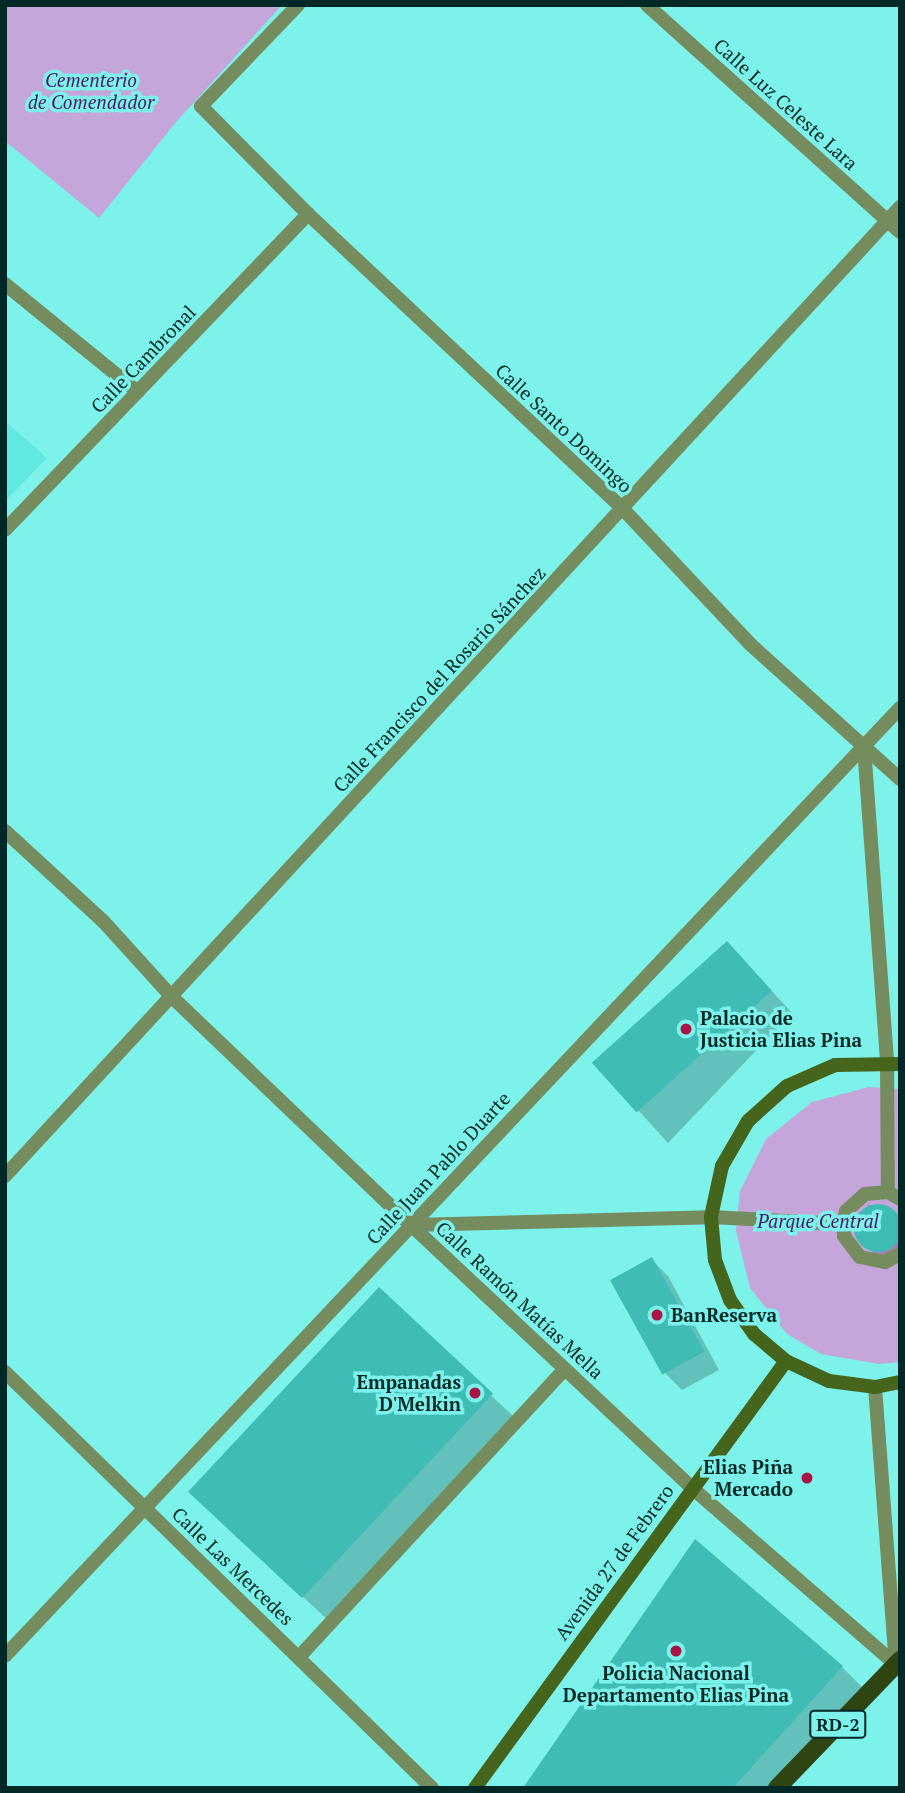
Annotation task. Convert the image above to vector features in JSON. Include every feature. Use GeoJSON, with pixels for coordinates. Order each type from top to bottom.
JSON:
{"type":"FeatureCollection","features":[{"type":"Feature","properties":{"kind":"main road","name":"RD-2"},"geometry":{"type":"LineString","coordinates":[[777,1788],[899,1664]]}},
{"type":"Feature","properties":{"kind":"street","name":"Calle Santo Domingo"},"geometry":{"type":"LineString","coordinates":[[298,5],[201,106],[308,214],[622,508],[750,644],[900,779]]}},
{"type":"Feature","properties":{"kind":"street","name":"Calle Luz Celeste Lara"},"geometry":{"type":"LineString","coordinates":[[647,5],[900,232]]}},
{"type":"Feature","properties":{"kind":"street","name":"Calle Francisco del Rosario Sánchez"},"geometry":{"type":"LineString","coordinates":[[5,1175],[900,207]]}},
{"type":"Feature","properties":{"kind":"street","name":"Calle Cambronal"},"geometry":{"type":"LineString","coordinates":[[5,530],[308,214]]}},
{"type":"Feature","properties":{"kind":"street"},"geometry":{"type":"LineString","coordinates":[[5,284],[138,392]]}},
{"type":"Feature","properties":{"kind":"street","name":"Calle Juan Pablo Duarte"},"geometry":{"type":"LineString","coordinates":[[5,1656],[900,708]]}},
{"type":"Feature","properties":{"kind":"street"},"geometry":{"type":"LineString","coordinates":[[864,747],[894,1063],[894,1195],[865,1194],[854,1201],[843,1224],[844,1236],[860,1257],[885,1262],[900,1254]]}},
{"type":"Feature","properties":{"kind":"street","name":"Calle Ramón Matías Mella"},"geometry":{"type":"LineString","coordinates":[[5,831],[103,921],[171,996],[691,1487],[899,1664]]}},
{"type":"Feature","properties":{"kind":"street"},"geometry":{"type":"LineString","coordinates":[[894,1063],[835,1065],[787,1086],[748,1121],[722,1166],[711,1217],[715,1260],[730,1300],[754,1334],[786,1362],[829,1381],[875,1387],[900,1382]]}},
{"type":"Feature","properties":{"kind":"street"},"geometry":{"type":"LineString","coordinates":[[411,1225],[711,1217],[843,1224]]}},
{"type":"Feature","properties":{"kind":"street","name":"Avenida 27 de Febrero"},"geometry":{"type":"LineString","coordinates":[[475,1788],[691,1487],[786,1362]]}},
{"type":"Feature","properties":{"kind":"street"},"geometry":{"type":"LineString","coordinates":[[299,1657],[565,1369]]}},
{"type":"Feature","properties":{"kind":"street","name":"Calle Las Mercedes"},"geometry":{"type":"LineString","coordinates":[[5,1372],[432,1788]]}},
{"type":"Feature","properties":{"kind":"street"},"geometry":{"type":"LineString","coordinates":[[875,1387],[899,1664]]}},
{"type":"Feature","properties":{"kind":"shaded area"},"geometry":{"type":"Polygon","coordinates":[[[5,421],[47,458],[5,501],[5,421]]]}},
{"type":"Feature","properties":{"kind":"green space","name":"Cementerio de Comendador"},"geometry":{"type":"Polygon","coordinates":[[[5,5],[282,5],[176,122],[99,218],[5,141],[5,5]]]}},
{"type":"Feature","properties":{"kind":"green space","name":"Parque Central"},"geometry":{"type":"Polygon","coordinates":[[[869,1087],[900,1089],[900,1362],[879,1364],[821,1354],[787,1334],[750,1288],[736,1231],[740,1191],[766,1139],[812,1102],[869,1087]]]}},
{"type":"Feature","properties":{"kind":"building","name":"Palacio de Justicia Elias Pina"},"geometry":{"type":"Polygon","coordinates":[[[727,941],[772,991],[637,1113],[592,1063],[727,941]]]}},
{"type":"Feature","properties":{"kind":"building"},"geometry":{"type":"Polygon","coordinates":[[[878,1204],[895,1211],[902,1228],[895,1245],[878,1252],[861,1245],[854,1228],[861,1211],[878,1204]]]}},
{"type":"Feature","properties":{"kind":"building","name":"BanReserva"},"geometry":{"type":"Polygon","coordinates":[[[652,1257],[704,1351],[662,1375],[610,1280],[652,1257]]]}},
{"type":"Feature","properties":{"kind":"building"},"geometry":{"type":"Polygon","coordinates":[[[379,1287],[493,1393],[302,1598],[188,1492],[379,1287]]]}},
{"type":"Feature","properties":{"kind":"building"},"geometry":{"type":"Polygon","coordinates":[[[695,1539],[843,1666],[733,1788],[523,1788],[695,1539]]]}},
{"type":"Feature","properties":{"kind":"place","name":"Palacio de Justicia Elias Pina"},"geometry":{"type":"Point","coordinates":[686,1029]}},
{"type":"Feature","properties":{"kind":"place","name":"BanReserva"},"geometry":{"type":"Point","coordinates":[657,1315]}},
{"type":"Feature","properties":{"kind":"place","name":"Empanadas D'Melkin"},"geometry":{"type":"Point","coordinates":[475,1393]}},
{"type":"Feature","properties":{"kind":"place","name":"Elias Piña Mercado"},"geometry":{"type":"Point","coordinates":[807,1478]}},
{"type":"Feature","properties":{"kind":"place","name":"Policia Nacional Departamento Elias Pina"},"geometry":{"type":"Point","coordinates":[676,1651]}}]}
